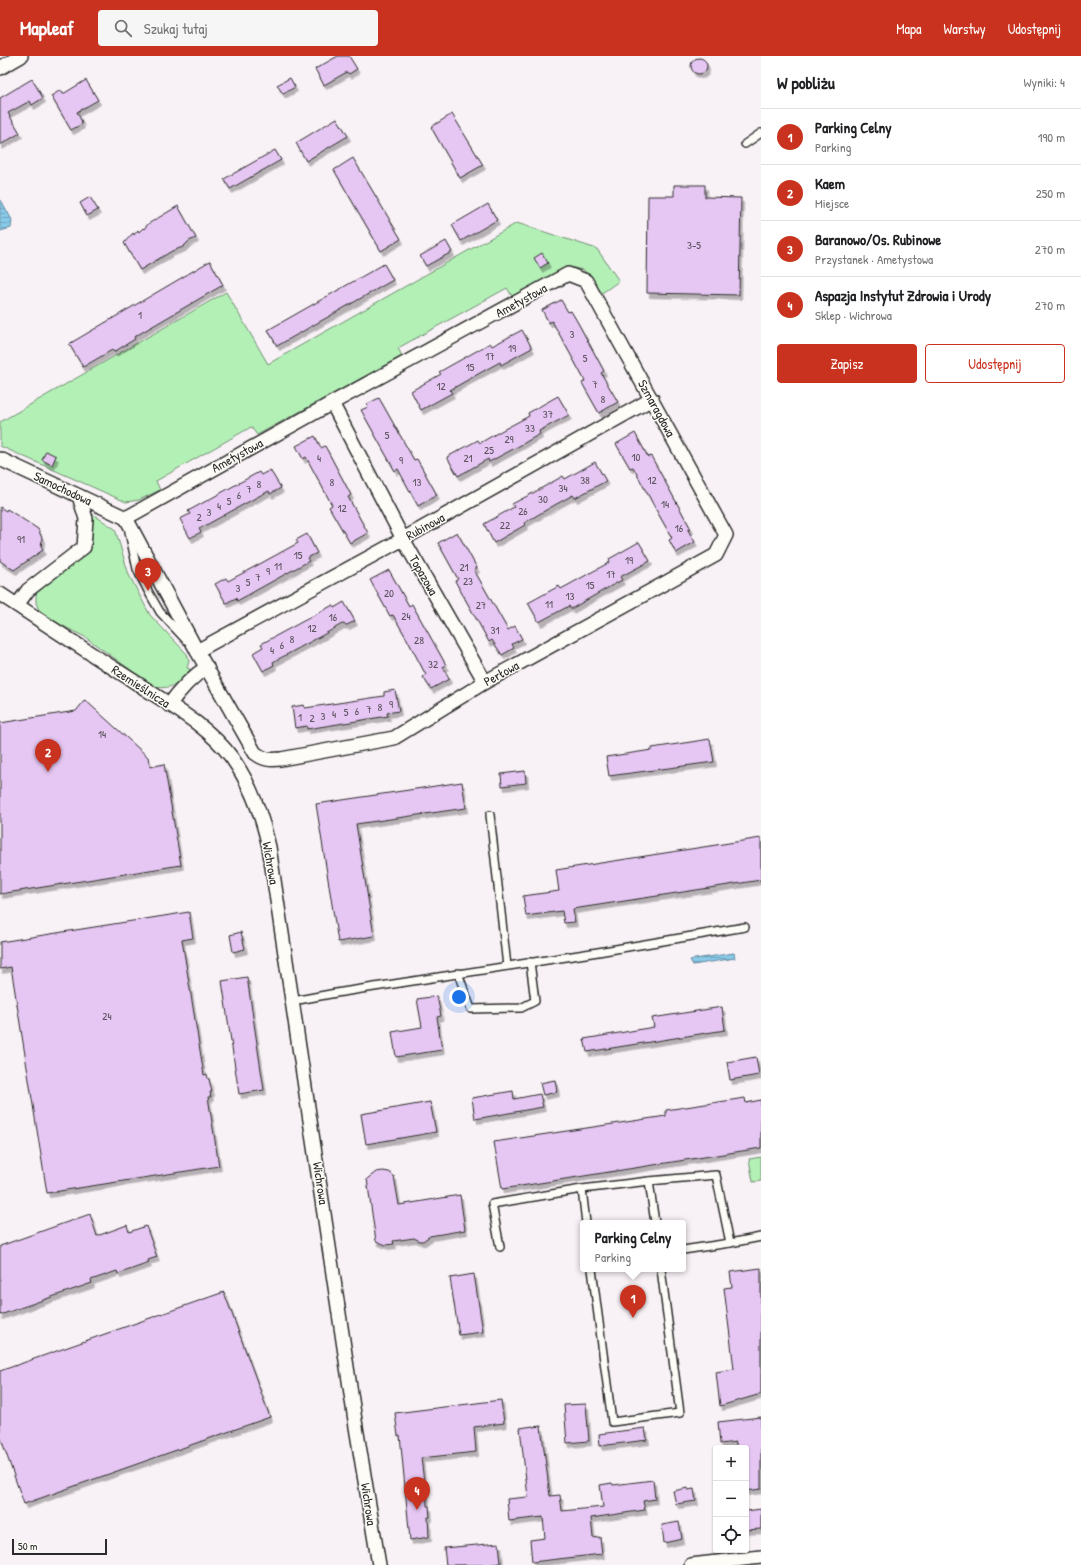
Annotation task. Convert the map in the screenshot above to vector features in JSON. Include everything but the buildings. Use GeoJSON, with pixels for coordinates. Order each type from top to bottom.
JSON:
{"type":"FeatureCollection","features":[{"type":"Feature","properties":{"kind":"street"},"geometry":{"type":"LineString","coordinates":[[0,68],[21,56]]}},
{"type":"Feature","properties":{"kind":"street","name":"Ametystowa"},"geometry":{"type":"LineString","coordinates":[[126,518],[568,274],[586,281]]}},
{"type":"Feature","properties":{"kind":"street","name":"Szmaragdowa"},"geometry":{"type":"LineString","coordinates":[[586,281],[726,535]]}},
{"type":"Feature","properties":{"kind":"street","name":"Rubinowa"},"geometry":{"type":"LineString","coordinates":[[197,651],[652,399]]}},
{"type":"Feature","properties":{"kind":"street","name":"Topazowa"},"geometry":{"type":"LineString","coordinates":[[332,403],[403,538],[485,682]]}},
{"type":"Feature","properties":{"kind":"street","name":"Samochodowa"},"geometry":{"type":"LineString","coordinates":[[0,459],[126,518]]}},
{"type":"Feature","properties":{"kind":"street"},"geometry":{"type":"LineString","coordinates":[[17,605],[28,590],[84,547],[86,519],[78,496]]}},
{"type":"Feature","properties":{"kind":"street"},"geometry":{"type":"LineString","coordinates":[[126,518],[206,667],[200,671],[174,698],[170,705]]}},
{"type":"Feature","properties":{"kind":"street","name":"Perłowa"},"geometry":{"type":"LineString","coordinates":[[206,667],[256,753],[262,758],[270,760],[394,738],[485,682],[716,555],[726,535]]}},
{"type":"Feature","properties":{"kind":"street","name":"Rzemieślnicza"},"geometry":{"type":"LineString","coordinates":[[0,594],[170,705],[198,725],[231,757],[244,777],[257,803]]}},
{"type":"Feature","properties":{"kind":"street","name":"Wichrowa"},"geometry":{"type":"LineString","coordinates":[[257,803],[269,847],[356,1427],[379,1565]]}},
{"type":"Feature","properties":{"kind":"street"},"geometry":{"type":"LineString","coordinates":[[691,1565],[761,1557]]}},
{"type":"Feature","properties":{"kind":"lane"},"geometry":{"type":"LineString","coordinates":[[746,144],[761,133]]}},
{"type":"Feature","properties":{"kind":"lane"},"geometry":{"type":"LineString","coordinates":[[490,815],[507,966]]}},
{"type":"Feature","properties":{"kind":"lane"},"geometry":{"type":"LineString","coordinates":[[293,1001],[336,992],[745,927]]}},
{"type":"Feature","properties":{"kind":"lane"},"geometry":{"type":"LineString","coordinates":[[458,973],[471,1008],[521,1008],[535,1001],[530,962]]}},
{"type":"Feature","properties":{"kind":"lane"},"geometry":{"type":"LineString","coordinates":[[500,1247],[492,1204],[582,1189],[716,1175],[730,1243]]}},
{"type":"Feature","properties":{"kind":"lane"},"geometry":{"type":"LineString","coordinates":[[649,1181],[655,1220]]}},
{"type":"Feature","properties":{"kind":"lane"},"geometry":{"type":"LineString","coordinates":[[582,1189],[586,1220]]}},
{"type":"Feature","properties":{"kind":"lane"},"geometry":{"type":"LineString","coordinates":[[686,1250],[761,1238]]}},
{"type":"Feature","properties":{"kind":"lane"},"geometry":{"type":"LineString","coordinates":[[592,1272],[612,1422],[680,1413],[661,1272]]}},
{"type":"Feature","properties":{"kind":"green space"},"geometry":{"type":"Polygon","coordinates":[[[517,223],[597,249],[619,281],[602,293],[584,270],[567,267],[512,296],[507,288],[398,348],[402,356],[257,435],[251,427],[156,481],[160,490],[139,500],[126,502],[0,446],[0,422],[226,292],[268,364],[517,223]]]}},
{"type":"Feature","properties":{"kind":"green space"},"geometry":{"type":"Polygon","coordinates":[[[91,513],[115,529],[129,575],[150,615],[187,654],[189,661],[187,668],[190,669],[184,679],[174,685],[164,688],[153,686],[85,637],[59,624],[39,610],[36,603],[36,594],[52,579],[84,554],[92,545],[91,513]]]}},
{"type":"Feature","properties":{"kind":"green space"},"geometry":{"type":"Polygon","coordinates":[[[761,1157],[761,1181],[753,1182],[749,1159],[761,1157]]]}},
{"type":"Feature","properties":{"kind":"water"},"geometry":{"type":"Polygon","coordinates":[[[1,200],[12,220],[11,228],[0,231],[0,201],[1,200]]]}},
{"type":"Feature","properties":{"kind":"water"},"geometry":{"type":"Polygon","coordinates":[[[734,953],[735,958],[693,965],[690,960],[695,959],[734,953]]]}},
{"type":"Feature","properties":{"kind":"place","name":"Baranowo/Os. Rubinowe"},"geometry":{"type":"Point","coordinates":[148,591]}},
{"type":"Feature","properties":{"kind":"place","name":"Kaem"},"geometry":{"type":"Point","coordinates":[48,772]}},
{"type":"Feature","properties":{"kind":"place","name":"Parking Celny"},"geometry":{"type":"Point","coordinates":[633,1318]}},
{"type":"Feature","properties":{"kind":"place","name":"Aspazja Instytut Zdrowia i Urody"},"geometry":{"type":"Point","coordinates":[417,1510]}}]}
